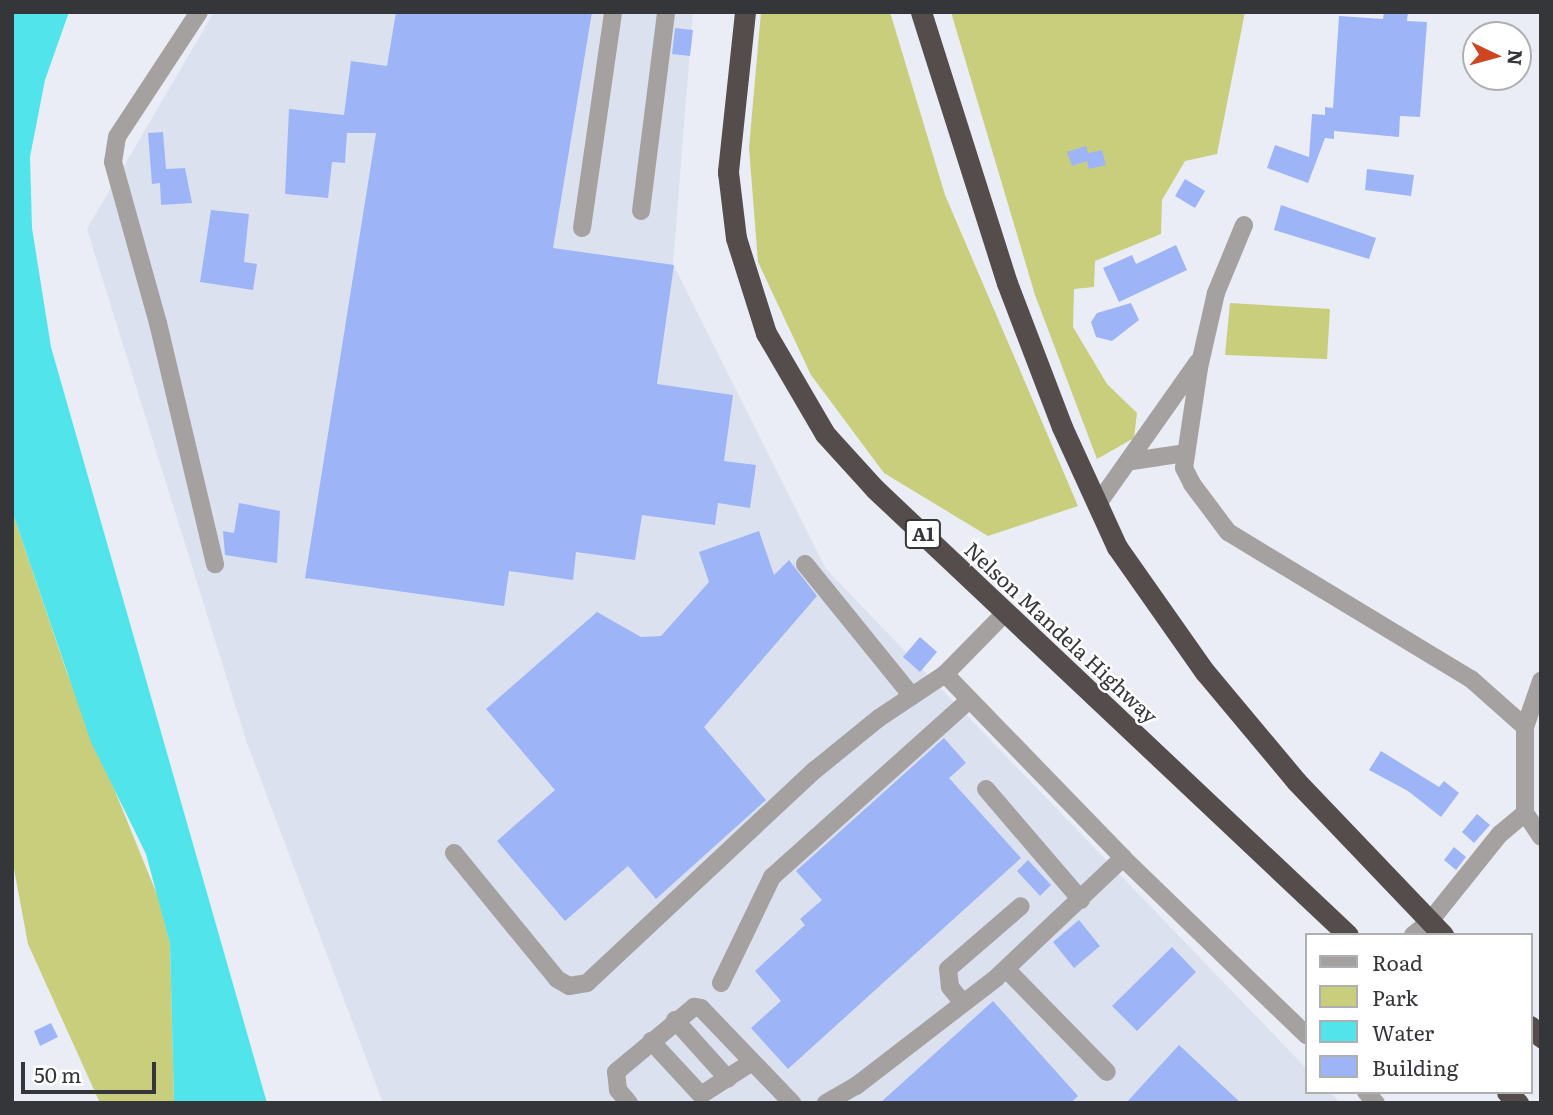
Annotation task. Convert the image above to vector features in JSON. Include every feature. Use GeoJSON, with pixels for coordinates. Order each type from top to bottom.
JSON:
{"type":"FeatureCollection","features":[{"type":"Feature","properties":{"kind":"highway","name":"Nelson Mandela Highway"},"geometry":{"type":"LineString","coordinates":[[745,12],[728,172],[736,238],[766,333],[825,434],[875,489],[1346,933]]}},
{"type":"Feature","properties":{"kind":"highway"},"geometry":{"type":"LineString","coordinates":[[921,12],[1007,283],[1097,505],[1117,547],[1205,672],[1296,781],[1423,924]]}},
{"type":"Feature","properties":{"kind":"street"},"geometry":{"type":"LineString","coordinates":[[199,12],[117,137],[113,162],[158,323],[215,564]]}},
{"type":"Feature","properties":{"kind":"street"},"geometry":{"type":"LineString","coordinates":[[582,228],[613,12]]}},
{"type":"Feature","properties":{"kind":"street"},"geometry":{"type":"LineString","coordinates":[[641,211],[666,12]]}},
{"type":"Feature","properties":{"kind":"street"},"geometry":{"type":"LineString","coordinates":[[1244,225],[1216,293],[1201,358],[1184,468],[1192,484],[1228,531],[1471,680],[1525,727]]}},
{"type":"Feature","properties":{"kind":"street"},"geometry":{"type":"LineString","coordinates":[[1097,505],[1132,461],[1201,358]]}},
{"type":"Feature","properties":{"kind":"street"},"geometry":{"type":"LineString","coordinates":[[1132,461],[1186,453]]}},
{"type":"Feature","properties":{"kind":"street"},"geometry":{"type":"LineString","coordinates":[[805,564],[912,696]]}},
{"type":"Feature","properties":{"kind":"street"},"geometry":{"type":"LineString","coordinates":[[454,853],[557,979],[569,986],[587,983],[815,770],[912,696],[946,674],[1005,613]]}},
{"type":"Feature","properties":{"kind":"street"},"geometry":{"type":"LineString","coordinates":[[946,674],[968,701],[1122,858],[1304,1033]]}},
{"type":"Feature","properties":{"kind":"street"},"geometry":{"type":"LineString","coordinates":[[1541,681],[1525,727],[1525,813],[1541,837]]}},
{"type":"Feature","properties":{"kind":"street"},"geometry":{"type":"LineString","coordinates":[[721,983],[772,877],[968,701]]}},
{"type":"Feature","properties":{"kind":"street"},"geometry":{"type":"LineString","coordinates":[[986,789],[1081,900]]}},
{"type":"Feature","properties":{"kind":"street"},"geometry":{"type":"LineString","coordinates":[[1423,924],[1500,834],[1525,813]]}},
{"type":"Feature","properties":{"kind":"street"},"geometry":{"type":"LineString","coordinates":[[826,1103],[856,1086],[1006,969],[1122,858]]}},
{"type":"Feature","properties":{"kind":"street"},"geometry":{"type":"LineString","coordinates":[[963,1003],[950,987],[948,969],[1021,906]]}},
{"type":"Feature","properties":{"kind":"street"},"geometry":{"type":"LineString","coordinates":[[1006,969],[1107,1072]]}},
{"type":"Feature","properties":{"kind":"street"},"geometry":{"type":"LineString","coordinates":[[629,1103],[618,1090],[616,1072],[687,1010],[701,1008],[792,1103]]}},
{"type":"Feature","properties":{"kind":"street"},"geometry":{"type":"LineString","coordinates":[[675,1020],[728,1079]]}},
{"type":"Feature","properties":{"kind":"street"},"geometry":{"type":"LineString","coordinates":[[651,1041],[701,1095],[752,1062]]}},
{"type":"Feature","properties":{"kind":"shaded area"},"geometry":{"type":"Polygon","coordinates":[[[214,12],[693,12],[673,264],[826,569],[1304,1066],[1304,1094],[1332,1094],[1340,1103],[383,1103],[247,743],[87,229],[214,12]]]}},
{"type":"Feature","properties":{"kind":"green space"},"geometry":{"type":"Polygon","coordinates":[[[761,12],[890,12],[945,195],[1078,506],[988,536],[884,473],[811,375],[758,262],[749,148],[761,12]]]}},
{"type":"Feature","properties":{"kind":"green space"},"geometry":{"type":"Polygon","coordinates":[[[951,12],[1245,12],[1217,154],[1185,161],[1162,200],[1161,234],[1095,261],[1094,287],[1074,289],[1073,327],[1107,384],[1137,413],[1134,438],[1097,459],[1035,295],[951,12]]]}},
{"type":"Feature","properties":{"kind":"green space"},"geometry":{"type":"Polygon","coordinates":[[[1230,303],[1330,309],[1327,359],[1225,355],[1230,303]]]}},
{"type":"Feature","properties":{"kind":"green space"},"geometry":{"type":"Polygon","coordinates":[[[12,511],[67,673],[158,897],[170,944],[174,1103],[100,1103],[28,944],[12,858],[12,511]]]}},
{"type":"Feature","properties":{"kind":"water"},"geometry":{"type":"Polygon","coordinates":[[[12,12],[69,12],[45,80],[30,157],[32,228],[51,347],[267,1103],[174,1103],[170,944],[146,854],[91,742],[12,511],[12,12]]]}},
{"type":"Feature","properties":{"kind":"building"},"geometry":{"type":"Polygon","coordinates":[[[396,12],[592,12],[553,248],[674,265],[657,384],[733,395],[724,461],[756,465],[750,508],[718,503],[715,525],[642,515],[635,560],[576,552],[573,580],[509,571],[504,606],[305,578],[376,133],[347,133],[345,163],[332,162],[328,198],[285,194],[289,109],[344,115],[351,61],[387,66],[396,12]]]}},
{"type":"Feature","properties":{"kind":"building"},"geometry":{"type":"Polygon","coordinates":[[[1384,12],[1408,12],[1407,21],[1427,22],[1420,117],[1400,116],[1399,137],[1334,131],[1334,139],[1325,138],[1308,183],[1267,168],[1275,145],[1309,157],[1312,114],[1325,115],[1325,107],[1333,108],[1339,16],[1383,19],[1384,12]]]}},
{"type":"Feature","properties":{"kind":"building"},"geometry":{"type":"Polygon","coordinates":[[[675,28],[693,30],[690,56],[672,54],[675,28]]]}},
{"type":"Feature","properties":{"kind":"building"},"geometry":{"type":"Polygon","coordinates":[[[163,132],[166,169],[185,168],[192,203],[161,205],[160,183],[152,184],[148,133],[163,132]]]}},
{"type":"Feature","properties":{"kind":"building"},"geometry":{"type":"Polygon","coordinates":[[[1086,146],[1088,153],[1102,150],[1106,165],[1089,169],[1087,161],[1072,166],[1067,152],[1086,146]]]}},
{"type":"Feature","properties":{"kind":"building"},"geometry":{"type":"Polygon","coordinates":[[[1367,169],[1414,175],[1411,196],[1365,190],[1367,169]]]}},
{"type":"Feature","properties":{"kind":"building"},"geometry":{"type":"Polygon","coordinates":[[[1185,179],[1205,191],[1195,208],[1175,196],[1185,179]]]}},
{"type":"Feature","properties":{"kind":"building"},"geometry":{"type":"Polygon","coordinates":[[[1281,205],[1376,238],[1369,259],[1274,230],[1281,205]]]}},
{"type":"Feature","properties":{"kind":"building"},"geometry":{"type":"Polygon","coordinates":[[[211,210],[249,214],[244,262],[257,264],[253,290],[200,282],[211,210]]]}},
{"type":"Feature","properties":{"kind":"building"},"geometry":{"type":"Polygon","coordinates":[[[1176,245],[1187,270],[1119,302],[1103,268],[1132,255],[1136,264],[1176,245]]]}},
{"type":"Feature","properties":{"kind":"building"},"geometry":{"type":"Polygon","coordinates":[[[1131,303],[1139,320],[1112,341],[1096,337],[1091,322],[1097,313],[1131,303]]]}},
{"type":"Feature","properties":{"kind":"building"},"geometry":{"type":"Polygon","coordinates":[[[239,503],[280,511],[277,563],[225,555],[223,531],[234,533],[239,503]]]}},
{"type":"Feature","properties":{"kind":"building"},"geometry":{"type":"Polygon","coordinates":[[[759,531],[774,575],[789,560],[817,596],[704,727],[766,800],[656,899],[628,866],[565,921],[497,841],[555,790],[486,709],[597,612],[641,637],[661,636],[709,582],[699,552],[759,531]]]}},
{"type":"Feature","properties":{"kind":"building"},"geometry":{"type":"Polygon","coordinates":[[[920,637],[937,652],[920,672],[903,657],[920,637]]]}},
{"type":"Feature","properties":{"kind":"building"},"geometry":{"type":"Polygon","coordinates":[[[944,738],[966,763],[949,778],[1021,858],[788,1069],[751,1028],[781,1001],[755,971],[805,925],[800,919],[822,900],[796,871],[944,738]]]}},
{"type":"Feature","properties":{"kind":"building"},"geometry":{"type":"Polygon","coordinates":[[[1381,751],[1439,787],[1444,781],[1459,793],[1441,817],[1408,791],[1369,770],[1381,751]]]}},
{"type":"Feature","properties":{"kind":"building"},"geometry":{"type":"Polygon","coordinates":[[[1477,814],[1490,825],[1474,843],[1462,832],[1477,814]]]}},
{"type":"Feature","properties":{"kind":"building"},"geometry":{"type":"Polygon","coordinates":[[[1454,847],[1466,857],[1456,870],[1444,860],[1454,847]]]}},
{"type":"Feature","properties":{"kind":"building"},"geometry":{"type":"Polygon","coordinates":[[[1028,860],[1051,885],[1040,896],[1017,871],[1028,860]]]}},
{"type":"Feature","properties":{"kind":"building"},"geometry":{"type":"Polygon","coordinates":[[[1079,920],[1100,946],[1074,968],[1053,942],[1079,920]]]}},
{"type":"Feature","properties":{"kind":"building"},"geometry":{"type":"Polygon","coordinates":[[[1172,947],[1196,972],[1137,1031],[1112,1006],[1172,947]]]}},
{"type":"Feature","properties":{"kind":"building"},"geometry":{"type":"Polygon","coordinates":[[[993,1001],[1078,1096],[1071,1103],[880,1103],[993,1001]]]}},
{"type":"Feature","properties":{"kind":"building"},"geometry":{"type":"Polygon","coordinates":[[[51,1023],[58,1037],[40,1046],[34,1031],[51,1023]]]}},
{"type":"Feature","properties":{"kind":"building"},"geometry":{"type":"Polygon","coordinates":[[[1179,1045],[1241,1103],[1126,1103],[1179,1045]]]}}]}
